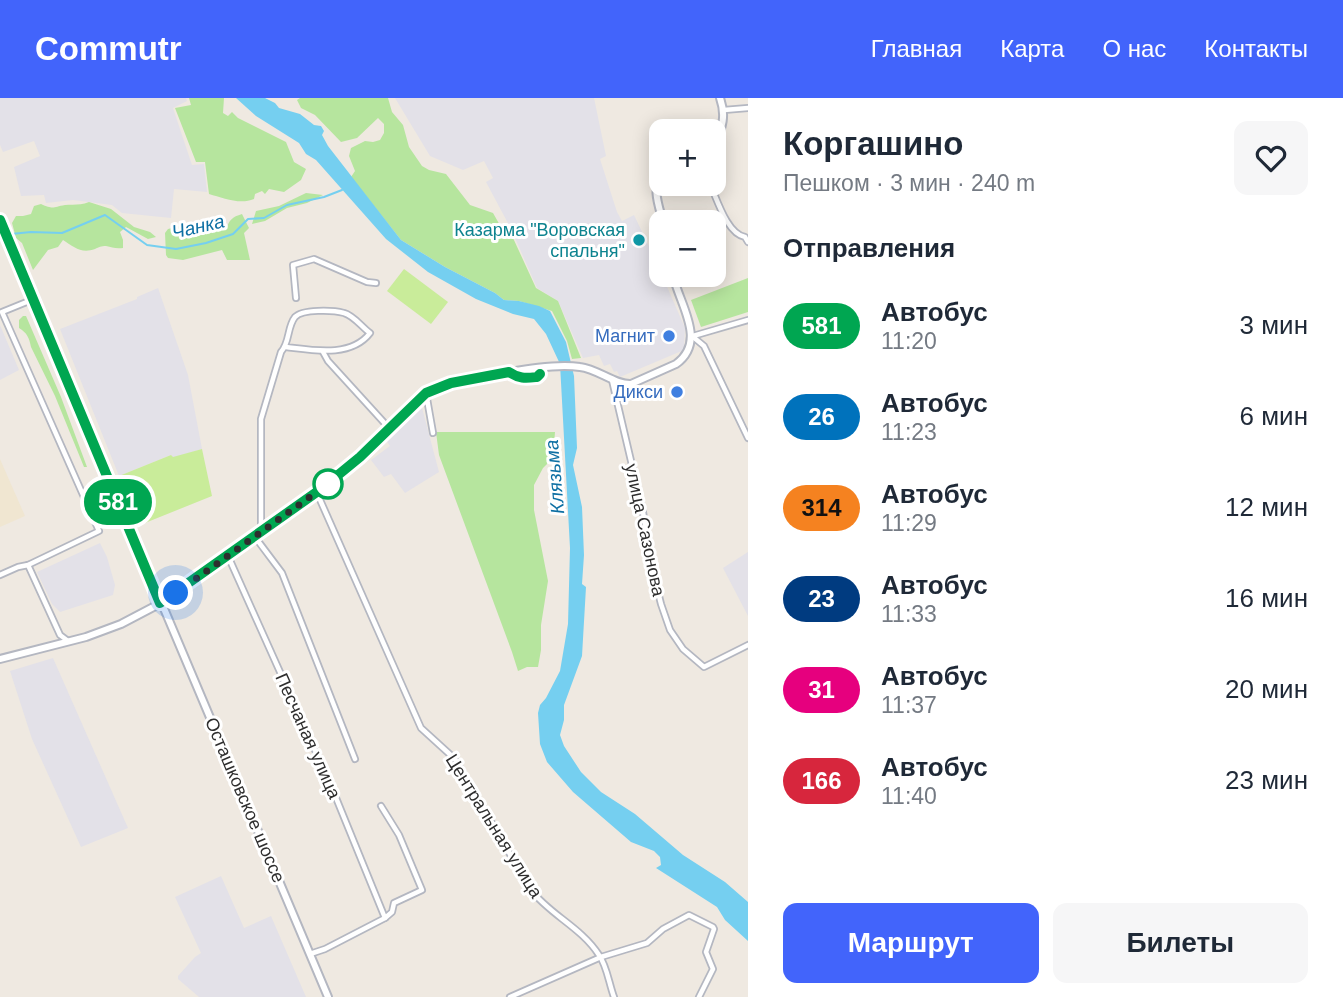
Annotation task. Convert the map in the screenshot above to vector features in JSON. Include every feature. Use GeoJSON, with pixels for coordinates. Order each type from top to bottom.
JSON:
{"type":"FeatureCollection","features":[{"type":"Feature","properties":{"kind":"main road"},"geometry":{"type":"LineString","coordinates":[[720,98],[724,110],[722,119]]}},
{"type":"Feature","properties":{"kind":"main road","name":"Осташковское шоссе"},"geometry":{"type":"LineString","coordinates":[[0,220],[328,997]]}},
{"type":"Feature","properties":{"kind":"main road"},"geometry":{"type":"LineString","coordinates":[[0,659],[69,642],[116,626],[160,603],[317,492],[360,457],[426,393],[451,383],[555,367],[579,366],[631,384],[676,364],[689,350],[692,336],[677,287]]}},
{"type":"Feature","properties":{"kind":"street"},"geometry":{"type":"LineString","coordinates":[[724,110],[748,108]]}},
{"type":"Feature","properties":{"kind":"street"},"geometry":{"type":"LineString","coordinates":[[716,196],[731,228],[737,236],[745,237],[748,242]]}},
{"type":"Feature","properties":{"kind":"street"},"geometry":{"type":"LineString","coordinates":[[296,298],[293,265],[314,259],[367,282],[376,283]]}},
{"type":"Feature","properties":{"kind":"street"},"geometry":{"type":"LineString","coordinates":[[0,575],[29,565],[99,531],[2,312],[34,299]]}},
{"type":"Feature","properties":{"kind":"street"},"geometry":{"type":"LineString","coordinates":[[286,347],[323,352],[351,347],[370,333],[346,313],[299,313],[293,319],[286,347],[281,352],[261,419],[258,535],[282,573],[355,759]]}},
{"type":"Feature","properties":{"kind":"street"},"geometry":{"type":"LineString","coordinates":[[692,336],[748,320]]}},
{"type":"Feature","properties":{"kind":"street"},"geometry":{"type":"LineString","coordinates":[[692,336],[704,346],[748,438]]}},
{"type":"Feature","properties":{"kind":"street"},"geometry":{"type":"LineString","coordinates":[[323,352],[389,429]]}},
{"type":"Feature","properties":{"kind":"street","name":"улица Сазонова"},"geometry":{"type":"LineString","coordinates":[[612,379],[643,512],[652,568],[670,630],[683,649],[704,667],[748,645]]}},
{"type":"Feature","properties":{"kind":"street"},"geometry":{"type":"LineString","coordinates":[[426,393],[433,433]]}},
{"type":"Feature","properties":{"kind":"street","name":"Центральная улица"},"geometry":{"type":"LineString","coordinates":[[317,492],[421,728],[456,759],[530,889],[548,909],[576,928],[601,957],[614,997]]}},
{"type":"Feature","properties":{"kind":"street","name":"Песчаная улица"},"geometry":{"type":"LineString","coordinates":[[228,556],[332,788],[385,918]]}},
{"type":"Feature","properties":{"kind":"street"},"geometry":{"type":"LineString","coordinates":[[29,565],[61,635],[69,642]]}},
{"type":"Feature","properties":{"kind":"street"},"geometry":{"type":"LineString","coordinates":[[58,645],[61,635]]}},
{"type":"Feature","properties":{"kind":"street"},"geometry":{"type":"LineString","coordinates":[[310,954],[385,918],[392,912],[394,903],[422,890],[399,835],[380,806]]}},
{"type":"Feature","properties":{"kind":"street"},"geometry":{"type":"LineString","coordinates":[[510,997],[601,957],[647,943],[663,929],[689,915],[714,929],[706,952],[713,969],[699,997]]}},
{"type":"Feature","properties":{"kind":"shaded area"},"geometry":{"type":"Polygon","coordinates":[[[0,98],[186,98],[187,101],[173,108],[192,165],[204,164],[207,192],[174,189],[171,218],[122,213],[112,205],[73,200],[46,203],[44,195],[21,196],[14,167],[40,156],[34,141],[3,152],[0,145],[0,98]]]}},
{"type":"Feature","properties":{"kind":"shaded area"},"geometry":{"type":"Polygon","coordinates":[[[395,98],[594,98],[606,156],[600,159],[617,212],[622,221],[634,215],[649,246],[649,287],[667,287],[685,328],[684,350],[620,377],[610,364],[604,366],[599,355],[583,358],[558,301],[537,288],[511,229],[486,182],[493,178],[484,161],[463,170],[430,156],[395,98]]]}},
{"type":"Feature","properties":{"kind":"shaded area"},"geometry":{"type":"Polygon","coordinates":[[[158,288],[188,375],[202,449],[173,458],[171,455],[119,476],[60,329],[158,288]]]}},
{"type":"Feature","properties":{"kind":"shaded area"},"geometry":{"type":"Polygon","coordinates":[[[0,325],[19,370],[0,380],[0,325]]]}},
{"type":"Feature","properties":{"kind":"shaded area"},"geometry":{"type":"Polygon","coordinates":[[[421,404],[439,472],[405,493],[391,474],[384,477],[371,460],[390,446],[386,440],[421,404]]]}},
{"type":"Feature","properties":{"kind":"shaded area"},"geometry":{"type":"Polygon","coordinates":[[[0,459],[25,516],[0,527],[0,459]]]}},
{"type":"Feature","properties":{"kind":"shaded area"},"geometry":{"type":"Polygon","coordinates":[[[100,543],[115,585],[113,595],[60,612],[52,604],[37,572],[100,543]]]}},
{"type":"Feature","properties":{"kind":"shaded area"},"geometry":{"type":"Polygon","coordinates":[[[748,552],[748,616],[723,568],[748,552]]]}},
{"type":"Feature","properties":{"kind":"shaded area"},"geometry":{"type":"Polygon","coordinates":[[[53,658],[128,828],[81,847],[32,739],[10,671],[53,658]]]}},
{"type":"Feature","properties":{"kind":"shaded area"},"geometry":{"type":"Polygon","coordinates":[[[221,876],[244,928],[271,916],[306,997],[199,997],[178,979],[201,953],[175,897],[221,876]]]}},
{"type":"Feature","properties":{"kind":"green space"},"geometry":{"type":"Polygon","coordinates":[[[189,98],[224,98],[223,113],[228,116],[232,112],[238,118],[286,142],[294,162],[306,169],[301,180],[284,192],[269,189],[265,194],[262,191],[255,194],[254,199],[249,201],[209,194],[205,162],[196,162],[175,108],[191,105],[189,98]]]}},
{"type":"Feature","properties":{"kind":"green space"},"geometry":{"type":"Polygon","coordinates":[[[388,98],[392,112],[403,125],[409,147],[422,166],[446,174],[470,205],[493,213],[501,227],[508,227],[536,288],[558,301],[581,358],[572,359],[567,341],[552,311],[519,301],[504,300],[401,240],[351,177],[355,171],[349,156],[351,148],[365,141],[380,140],[384,133],[384,124],[378,118],[357,138],[341,142],[315,115],[301,108],[297,100],[388,98]]]}},
{"type":"Feature","properties":{"kind":"green space"},"geometry":{"type":"Polygon","coordinates":[[[306,193],[323,195],[287,208],[265,221],[252,224],[256,211],[279,206],[306,193]]]}},
{"type":"Feature","properties":{"kind":"green space"},"geometry":{"type":"Polygon","coordinates":[[[89,202],[111,209],[134,227],[156,237],[148,239],[126,227],[120,232],[123,248],[104,246],[86,251],[63,240],[58,247],[48,250],[33,270],[22,243],[16,238],[12,223],[16,216],[31,214],[34,206],[41,204],[53,208],[89,202]]]}},
{"type":"Feature","properties":{"kind":"green space"},"geometry":{"type":"Polygon","coordinates":[[[242,214],[249,228],[244,233],[250,260],[227,260],[222,250],[183,260],[168,258],[166,255],[165,233],[168,229],[180,226],[187,230],[208,218],[215,220],[226,230],[231,219],[242,214]]]}},
{"type":"Feature","properties":{"kind":"green space"},"geometry":{"type":"Polygon","coordinates":[[[404,269],[448,302],[431,324],[387,291],[404,269]]]}},
{"type":"Feature","properties":{"kind":"green space"},"geometry":{"type":"Polygon","coordinates":[[[748,278],[748,312],[701,327],[691,300],[748,278]]]}},
{"type":"Feature","properties":{"kind":"green space"},"geometry":{"type":"Polygon","coordinates":[[[26,316],[61,397],[87,467],[84,467],[28,338],[19,328],[19,320],[26,316]]]}},
{"type":"Feature","properties":{"kind":"green space"},"geometry":{"type":"Polygon","coordinates":[[[436,432],[555,432],[553,458],[543,468],[534,485],[534,510],[548,581],[538,667],[527,667],[518,671],[439,455],[436,432]]]}},
{"type":"Feature","properties":{"kind":"green space"},"geometry":{"type":"Polygon","coordinates":[[[202,449],[212,496],[140,525],[119,476],[171,455],[173,457],[202,449]]]}},
{"type":"Feature","properties":{"kind":"water"},"geometry":{"type":"Polygon","coordinates":[[[236,98],[265,98],[279,108],[300,114],[314,125],[321,126],[328,146],[401,240],[504,300],[519,301],[550,311],[566,342],[574,376],[577,448],[573,465],[582,507],[582,584],[586,587],[582,656],[564,705],[560,735],[581,772],[601,792],[635,814],[683,855],[725,882],[748,902],[748,941],[725,920],[717,907],[656,868],[661,865],[660,857],[654,851],[631,842],[573,792],[547,762],[540,744],[538,713],[560,671],[568,624],[570,548],[560,364],[546,334],[534,319],[513,314],[476,299],[428,272],[386,239],[316,160],[306,154],[299,143],[256,116],[236,98]]]}},
{"type":"Feature","properties":{"kind":"waterway","name":"Чанка"},"geometry":{"type":"LineString","coordinates":[[11,234],[62,233],[105,215],[147,245],[176,249],[233,234],[248,219],[264,218],[287,205],[342,190]]}},
{"type":"Feature","properties":{"kind":"bus line","name":"581"},"geometry":{"type":"LineString","coordinates":[[0,220],[160,603],[321,489],[360,457],[426,393],[451,383],[509,372],[526,378],[540,374]]}},
{"type":"Feature","properties":{"kind":"place","name":"Казарма \"Воровская спальня\""},"geometry":{"type":"Point","coordinates":[639,240]}},
{"type":"Feature","properties":{"kind":"place","name":"Магнит"},"geometry":{"type":"Point","coordinates":[669,336]}},
{"type":"Feature","properties":{"kind":"place","name":"Дикси"},"geometry":{"type":"Point","coordinates":[677,392]}},
{"type":"Feature","properties":{"kind":"route"},"geometry":{"type":"LineString","coordinates":[[176,593],[328,484]]}},
{"type":"Feature","properties":{"kind":"water label","name":"Клязьма"},"geometry":{"type":"Point","coordinates":[554,477]}}]}
